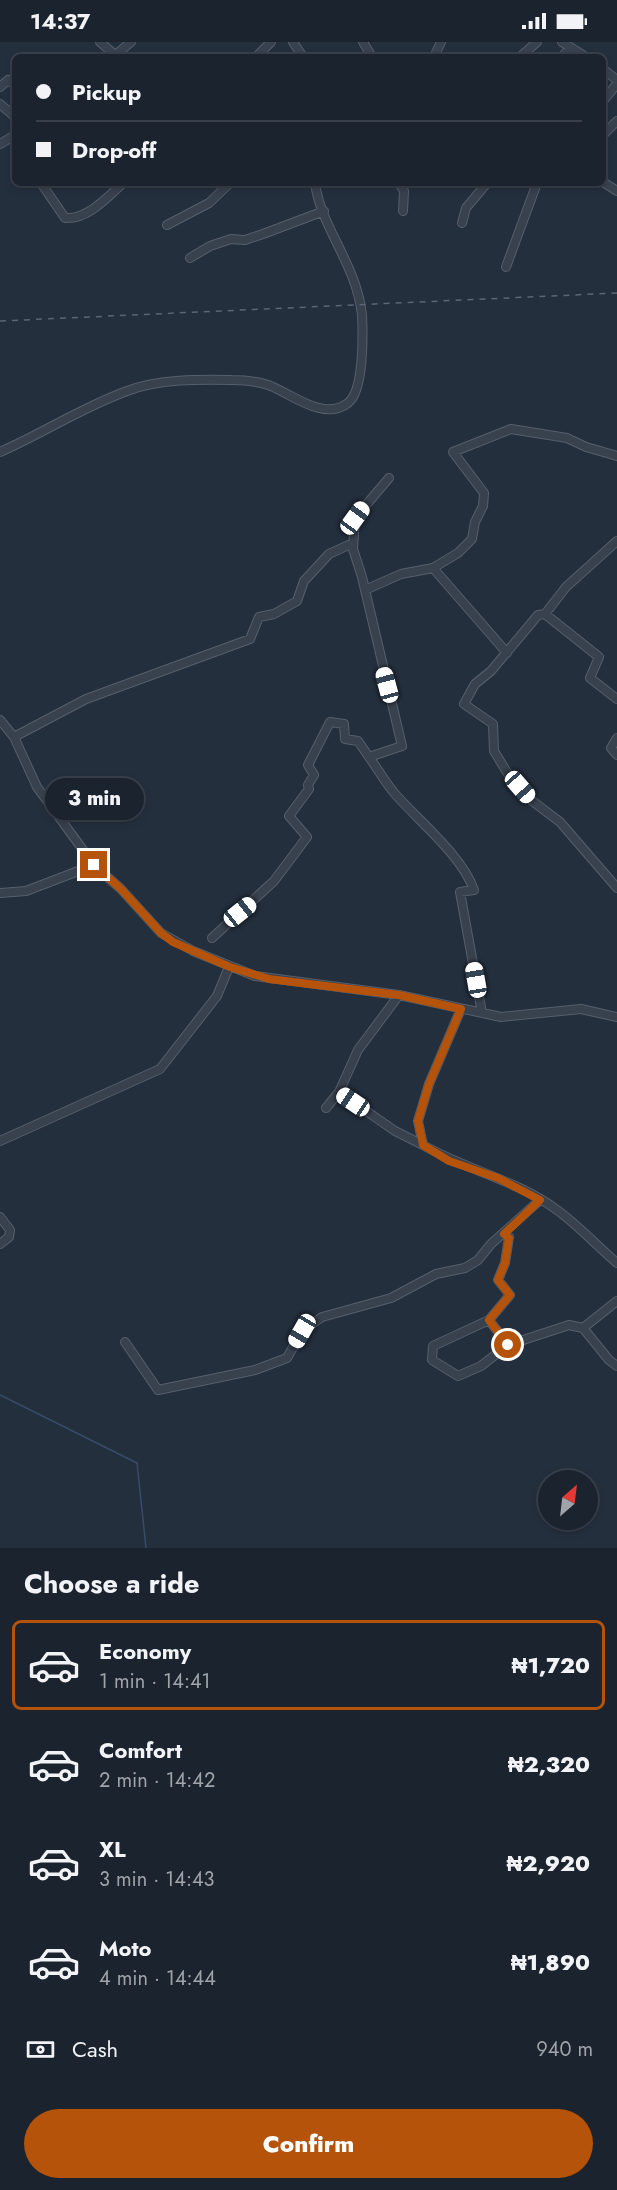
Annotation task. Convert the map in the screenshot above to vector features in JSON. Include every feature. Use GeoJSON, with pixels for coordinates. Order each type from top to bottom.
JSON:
{"type":"FeatureCollection","features":[{"type":"Feature","properties":{"kind":"street"},"geometry":{"type":"LineString","coordinates":[[100,42],[112,54]]}},
{"type":"Feature","properties":{"kind":"street"},"geometry":{"type":"LineString","coordinates":[[116,54],[131,42]]}},
{"type":"Feature","properties":{"kind":"street"},"geometry":{"type":"LineString","coordinates":[[259,54],[271,42]]}},
{"type":"Feature","properties":{"kind":"street"},"geometry":{"type":"LineString","coordinates":[[523,54],[537,42]]}},
{"type":"Feature","properties":{"kind":"street"},"geometry":{"type":"LineString","coordinates":[[566,44],[581,54]]}},
{"type":"Feature","properties":{"kind":"street"},"geometry":{"type":"LineString","coordinates":[[606,72],[617,82],[606,97]]}},
{"type":"Feature","properties":{"kind":"street"},"geometry":{"type":"LineString","coordinates":[[0,87],[8,80],[12,83]]}},
{"type":"Feature","properties":{"kind":"street"},"geometry":{"type":"LineString","coordinates":[[0,104],[12,114]]}},
{"type":"Feature","properties":{"kind":"street"},"geometry":{"type":"LineString","coordinates":[[606,132],[617,122]]}},
{"type":"Feature","properties":{"kind":"street"},"geometry":{"type":"LineString","coordinates":[[43,186],[64,218],[71,219],[99,206],[120,186]]}},
{"type":"Feature","properties":{"kind":"street"},"geometry":{"type":"LineString","coordinates":[[167,225],[209,203],[227,186]]}},
{"type":"Feature","properties":{"kind":"street"},"geometry":{"type":"LineString","coordinates":[[0,452],[118,394],[153,385],[202,381],[258,382],[317,407],[331,410],[349,403],[355,395],[360,374],[361,304],[356,282],[324,211],[316,186]]}},
{"type":"Feature","properties":{"kind":"street"},"geometry":{"type":"LineString","coordinates":[[401,186],[404,191],[403,211]]}},
{"type":"Feature","properties":{"kind":"street"},"geometry":{"type":"LineString","coordinates":[[462,223],[466,208],[484,186]]}},
{"type":"Feature","properties":{"kind":"street"},"geometry":{"type":"LineString","coordinates":[[506,267],[536,186]]}},
{"type":"Feature","properties":{"kind":"street"},"geometry":{"type":"LineString","coordinates":[[190,258],[210,246],[231,239],[244,240],[324,211]]}},
{"type":"Feature","properties":{"kind":"street"},"geometry":{"type":"LineString","coordinates":[[365,590],[400,574],[433,568],[458,553],[472,539],[483,506],[484,493],[453,452],[511,429],[567,438],[586,447],[617,456]]}},
{"type":"Feature","properties":{"kind":"street"},"geometry":{"type":"LineString","coordinates":[[369,757],[402,746],[353,543],[355,518],[389,478]]}},
{"type":"Feature","properties":{"kind":"street"},"geometry":{"type":"LineString","coordinates":[[617,541],[566,587],[545,614],[538,615],[507,652],[475,684],[464,704],[493,724],[494,751],[508,774],[531,800],[543,806],[560,822],[617,888]]}},
{"type":"Feature","properties":{"kind":"street"},"geometry":{"type":"LineString","coordinates":[[14,737],[86,699],[250,639],[259,617],[274,614],[297,601],[304,581],[329,554],[353,543]]}},
{"type":"Feature","properties":{"kind":"street"},"geometry":{"type":"LineString","coordinates":[[433,568],[507,652]]}},
{"type":"Feature","properties":{"kind":"street"},"geometry":{"type":"LineString","coordinates":[[545,614],[599,657],[590,678],[617,699]]}},
{"type":"Feature","properties":{"kind":"street"},"geometry":{"type":"LineString","coordinates":[[0,720],[14,737],[37,787],[94,865],[121,889],[161,933],[173,942],[230,967],[269,979],[399,995],[501,1017],[581,1009],[617,1017]]}},
{"type":"Feature","properties":{"kind":"street"},"geometry":{"type":"LineString","coordinates":[[212,938],[274,881],[307,837],[289,816],[309,789],[308,785],[314,775],[308,765],[330,722],[344,724],[345,739],[358,741],[395,794],[425,822],[444,848],[468,873],[474,890],[460,892],[482,1013]]}},
{"type":"Feature","properties":{"kind":"street"},"geometry":{"type":"LineString","coordinates":[[617,738],[611,748],[617,756]]}},
{"type":"Feature","properties":{"kind":"street"},"geometry":{"type":"LineString","coordinates":[[0,893],[26,891],[94,865]]}},
{"type":"Feature","properties":{"kind":"street"},"geometry":{"type":"LineString","coordinates":[[0,1141],[160,1069],[217,996],[230,967]]}},
{"type":"Feature","properties":{"kind":"street"},"geometry":{"type":"LineString","coordinates":[[326,1108],[339,1092],[358,1050],[399,995]]}},
{"type":"Feature","properties":{"kind":"street"},"geometry":{"type":"LineString","coordinates":[[423,1145],[418,1121],[429,1084],[461,1009]]}},
{"type":"Feature","properties":{"kind":"street"},"geometry":{"type":"LineString","coordinates":[[339,1092],[395,1131],[449,1161],[498,1178],[558,1211],[617,1263]]}},
{"type":"Feature","properties":{"kind":"street"},"geometry":{"type":"LineString","coordinates":[[125,1342],[158,1390],[255,1370],[287,1358],[302,1331],[322,1317],[391,1298],[436,1274],[465,1268],[478,1260],[491,1244],[540,1200]]}},
{"type":"Feature","properties":{"kind":"street"},"geometry":{"type":"LineString","coordinates":[[0,1217],[10,1230],[9,1237],[0,1244]]}},
{"type":"Feature","properties":{"kind":"street"},"geometry":{"type":"LineString","coordinates":[[504,1234],[509,1238],[505,1263],[498,1280],[510,1295],[489,1320],[433,1346],[432,1360],[458,1376],[481,1366],[508,1345],[569,1325],[583,1328],[609,1360],[617,1366]]}},
{"type":"Feature","properties":{"kind":"street"},"geometry":{"type":"LineString","coordinates":[[583,1328],[617,1301]]}},
{"type":"Feature","properties":{"kind":"street"},"geometry":{"type":"LineString","coordinates":[[489,1320],[508,1345]]}},
{"type":"Feature","properties":{"kind":"waterway"},"geometry":{"type":"LineString","coordinates":[[0,1395],[137,1463],[146,1548]]}},
{"type":"Feature","properties":{"kind":"railway"},"geometry":{"type":"LineString","coordinates":[[0,321],[617,293]]}},
{"type":"Feature","properties":{"kind":"route"},"geometry":{"type":"LineString","coordinates":[[94,865],[121,889],[161,933],[173,942],[230,967],[269,979],[399,995],[461,1009],[454,1032],[429,1084],[418,1121],[423,1145],[449,1161],[473,1167],[540,1200],[504,1234],[509,1238],[505,1249],[505,1263],[498,1280],[510,1295],[489,1320],[508,1345]]}}]}
